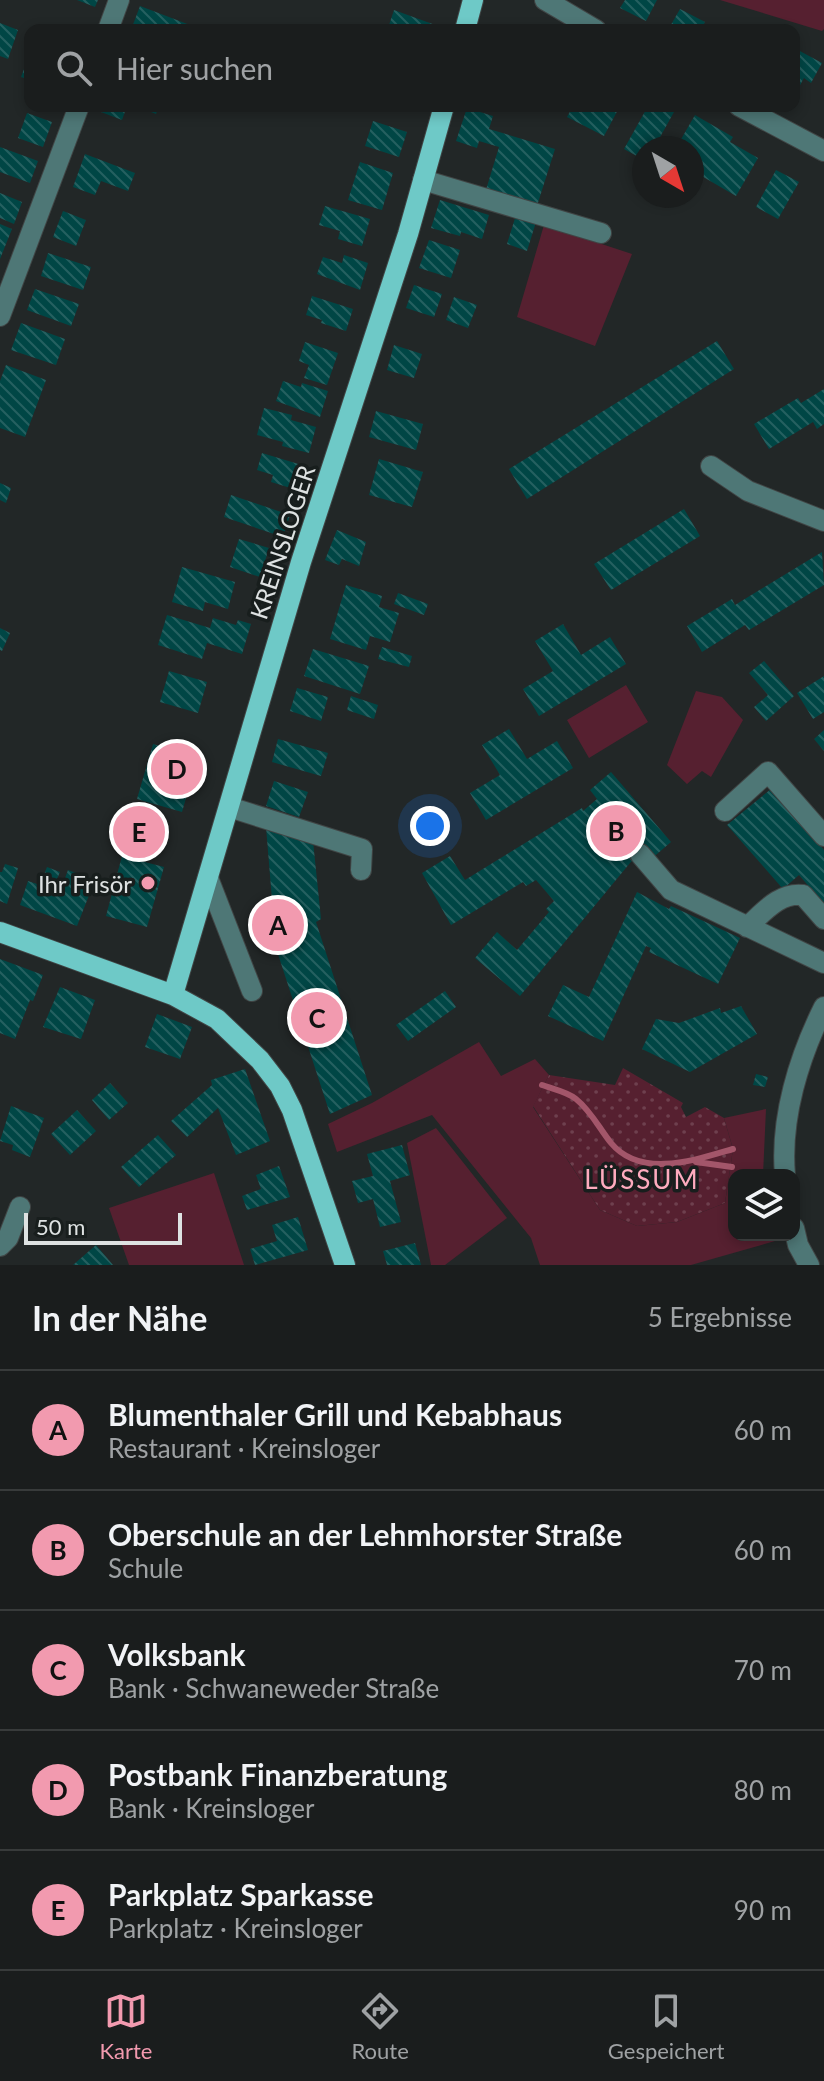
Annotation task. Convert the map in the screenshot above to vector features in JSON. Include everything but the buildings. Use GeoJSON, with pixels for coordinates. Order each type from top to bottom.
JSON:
{"type":"FeatureCollection","features":[{"type":"Feature","properties":{"kind":"main road"},"geometry":{"type":"LineString","coordinates":[[467,24],[473,0]]}},
{"type":"Feature","properties":{"kind":"main road","name":"KREINSLOGER"},"geometry":{"type":"LineString","coordinates":[[173,995],[301,562],[372,350],[442,112]]}},
{"type":"Feature","properties":{"kind":"main road"},"geometry":{"type":"LineString","coordinates":[[0,932],[173,995],[217,1019],[244,1042],[280,1086],[307,1150],[345,1265]]}},
{"type":"Feature","properties":{"kind":"street"},"geometry":{"type":"LineString","coordinates":[[110,24],[119,0]]}},
{"type":"Feature","properties":{"kind":"street"},"geometry":{"type":"LineString","coordinates":[[545,0],[586,24]]}},
{"type":"Feature","properties":{"kind":"street"},"geometry":{"type":"LineString","coordinates":[[0,316],[77,112]]}},
{"type":"Feature","properties":{"kind":"street"},"geometry":{"type":"LineString","coordinates":[[750,112],[824,151]]}},
{"type":"Feature","properties":{"kind":"street"},"geometry":{"type":"LineString","coordinates":[[423,180],[601,233]]}},
{"type":"Feature","properties":{"kind":"street"},"geometry":{"type":"LineString","coordinates":[[711,466],[748,491],[824,521]]}},
{"type":"Feature","properties":{"kind":"street"},"geometry":{"type":"LineString","coordinates":[[725,811],[768,772],[824,836]]}},
{"type":"Feature","properties":{"kind":"street"},"geometry":{"type":"LineString","coordinates":[[229,807],[362,849],[361,870]]}},
{"type":"Feature","properties":{"kind":"street"},"geometry":{"type":"LineString","coordinates":[[640,854],[671,890],[824,963]]}},
{"type":"Feature","properties":{"kind":"street"},"geometry":{"type":"LineString","coordinates":[[208,878],[252,991]]}},
{"type":"Feature","properties":{"kind":"street"},"geometry":{"type":"LineString","coordinates":[[747,927],[783,897],[794,894],[803,895],[824,919]]}},
{"type":"Feature","properties":{"kind":"street"},"geometry":{"type":"LineString","coordinates":[[785,1169],[788,1115],[799,1069],[824,1007]]}},
{"type":"Feature","properties":{"kind":"street"},"geometry":{"type":"LineString","coordinates":[[0,1246],[8,1238],[20,1207]]}},
{"type":"Feature","properties":{"kind":"street"},"geometry":{"type":"LineString","coordinates":[[797,1241],[809,1265]]}},
{"type":"Feature","properties":{"kind":"shaded area"},"geometry":{"type":"Polygon","coordinates":[[[720,0],[824,0],[822,31],[720,0]]]}},
{"type":"Feature","properties":{"kind":"shaded area"},"geometry":{"type":"Polygon","coordinates":[[[544,225],[632,254],[595,346],[517,317],[544,225]]]}},
{"type":"Feature","properties":{"kind":"shaded area"},"geometry":{"type":"Polygon","coordinates":[[[626,685],[648,722],[589,758],[567,720],[626,685]]]}},
{"type":"Feature","properties":{"kind":"shaded area"},"geometry":{"type":"Polygon","coordinates":[[[696,691],[722,697],[743,720],[711,777],[702,771],[687,784],[667,765],[696,691]]]}},
{"type":"Feature","properties":{"kind":"shaded area"},"geometry":{"type":"Polygon","coordinates":[[[479,1042],[501,1076],[535,1059],[549,1075],[533,1107],[600,1210],[637,1226],[677,1222],[725,1203],[728,1183],[728,1241],[775,1241],[691,1265],[540,1265],[531,1238],[432,1115],[337,1152],[328,1124],[372,1103],[479,1042]]]}},
{"type":"Feature","properties":{"kind":"shaded area"},"geometry":{"type":"Polygon","coordinates":[[[623,1068],[683,1103],[681,1107],[686,1117],[705,1107],[724,1118],[733,1149],[725,1203],[677,1222],[637,1226],[600,1210],[533,1106],[549,1075],[615,1085],[623,1068]]]}},
{"type":"Feature","properties":{"kind":"shaded area"},"geometry":{"type":"Polygon","coordinates":[[[766,1109],[763,1169],[730,1169],[733,1149],[724,1118],[766,1109]]]}},
{"type":"Feature","properties":{"kind":"shaded area"},"geometry":{"type":"Polygon","coordinates":[[[436,1128],[507,1218],[445,1265],[431,1265],[407,1143],[436,1128]]]}},
{"type":"Feature","properties":{"kind":"shaded area"},"geometry":{"type":"Polygon","coordinates":[[[214,1173],[244,1265],[129,1265],[109,1208],[214,1173]]]}},
{"type":"Feature","properties":{"kind":"waterway"},"geometry":{"type":"LineString","coordinates":[[542,1085],[576,1099],[591,1114],[611,1143],[637,1161],[669,1164],[733,1149]]}},
{"type":"Feature","properties":{"kind":"waterway"},"geometry":{"type":"LineString","coordinates":[[696,1162],[732,1167]]}},
{"type":"Feature","properties":{"kind":"place","name":"Postbank Finanzberatung"},"geometry":{"type":"Point","coordinates":[177,769]}},
{"type":"Feature","properties":{"kind":"place","name":"Oberschule an der Lehmhorster Straße"},"geometry":{"type":"Point","coordinates":[616,831]}},
{"type":"Feature","properties":{"kind":"place","name":"Parkplatz Sparkasse"},"geometry":{"type":"Point","coordinates":[139,832]}},
{"type":"Feature","properties":{"kind":"place","name":"Ihr Frisör"},"geometry":{"type":"Point","coordinates":[148,883]}},
{"type":"Feature","properties":{"kind":"place","name":"Blumenthaler Grill und Kebabhaus"},"geometry":{"type":"Point","coordinates":[278,925]}},
{"type":"Feature","properties":{"kind":"place","name":"Volksbank"},"geometry":{"type":"Point","coordinates":[317,1018]}},
{"type":"Feature","properties":{"kind":"district","name":"LÜSSUM"},"geometry":{"type":"Point","coordinates":[642,1179]}}]}
